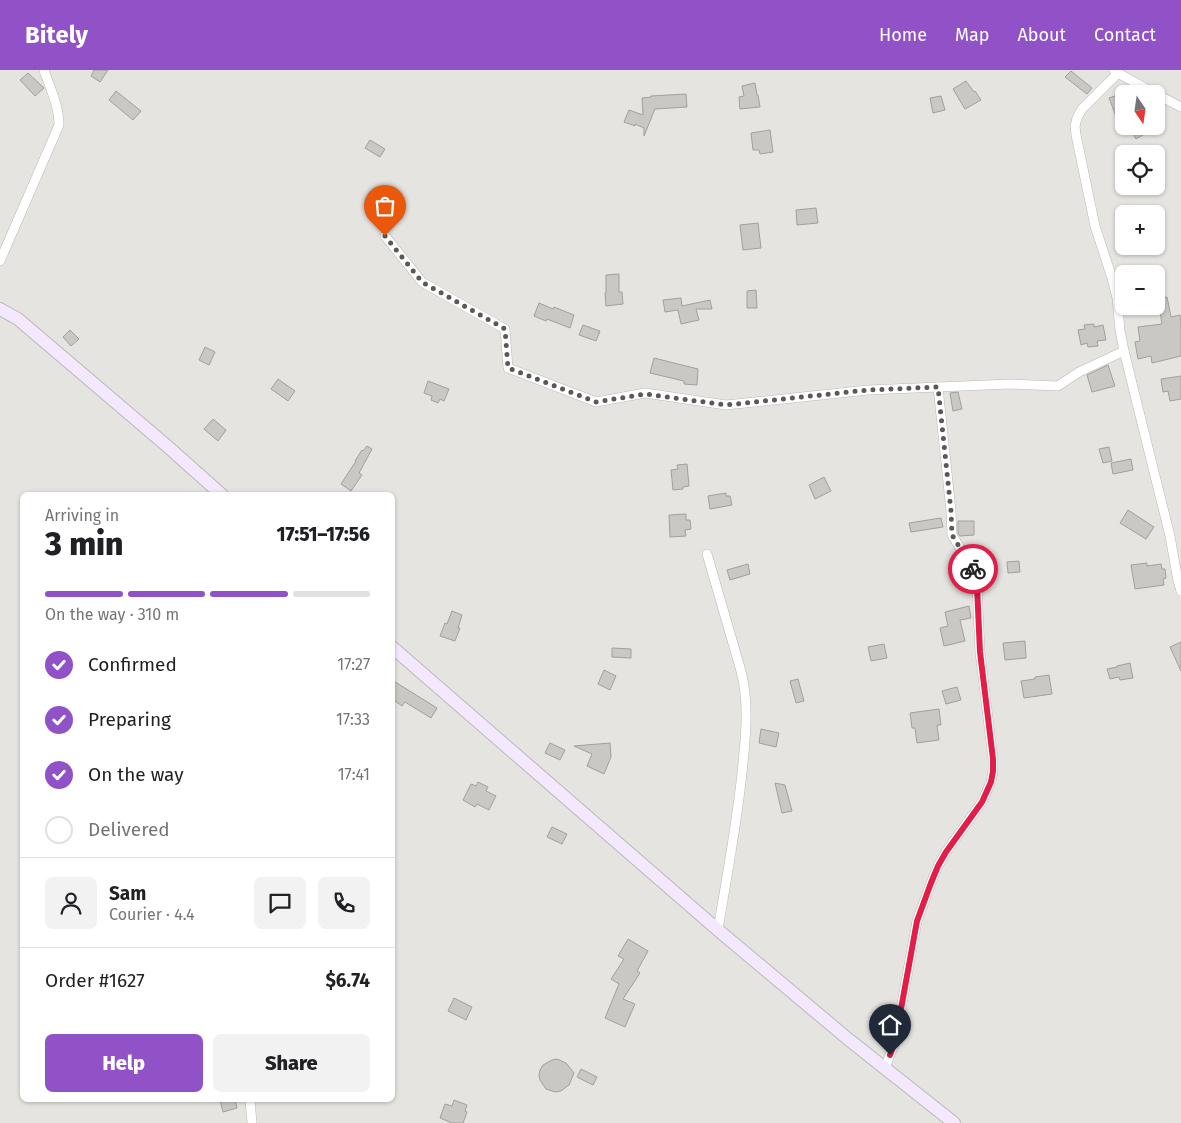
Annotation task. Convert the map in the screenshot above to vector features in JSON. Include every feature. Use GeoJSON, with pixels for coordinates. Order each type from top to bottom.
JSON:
{"type":"FeatureCollection","features":[{"type":"Feature","properties":{"kind":"main road"},"geometry":{"type":"LineString","coordinates":[[0,309],[18,319],[219,492]]}},
{"type":"Feature","properties":{"kind":"main road"},"geometry":{"type":"LineString","coordinates":[[395,650],[718,930],[954,1123]]}},
{"type":"Feature","properties":{"kind":"street"},"geometry":{"type":"LineString","coordinates":[[0,261],[59,125],[57,109],[44,70]]}},
{"type":"Feature","properties":{"kind":"street"},"geometry":{"type":"LineString","coordinates":[[1140,85],[1116,71],[1082,109],[1077,118],[1076,135],[1095,226],[1117,298],[1124,351],[1151,456],[1181,591]]}},
{"type":"Feature","properties":{"kind":"street"},"geometry":{"type":"LineString","coordinates":[[1165,99],[1181,107]]}},
{"type":"Feature","properties":{"kind":"street"},"geometry":{"type":"LineString","coordinates":[[385,236],[422,282],[505,329],[508,368],[596,402],[645,394],[726,405],[868,390],[1010,384],[1058,386],[1079,372],[1124,351]]}},
{"type":"Feature","properties":{"kind":"street"},"geometry":{"type":"LineString","coordinates":[[885,1068],[895,1042],[917,921],[938,866],[982,802],[991,782],[993,771],[980,652],[977,586],[973,569],[952,535],[938,387]]}},
{"type":"Feature","properties":{"kind":"street"},"geometry":{"type":"LineString","coordinates":[[707,554],[741,671],[747,706],[741,783],[718,930]]}},
{"type":"Feature","properties":{"kind":"street"},"geometry":{"type":"LineString","coordinates":[[250,1102],[252,1123]]}},
{"type":"Feature","properties":{"kind":"building"},"geometry":{"type":"Polygon","coordinates":[[[94,70],[108,70],[100,82],[91,76],[94,70]]]}},
{"type":"Feature","properties":{"kind":"building"},"geometry":{"type":"Polygon","coordinates":[[[1071,71],[1092,88],[1087,94],[1065,77],[1071,71]]]}},
{"type":"Feature","properties":{"kind":"building"},"geometry":{"type":"Polygon","coordinates":[[[28,73],[44,88],[35,96],[20,80],[28,73]]]}},
{"type":"Feature","properties":{"kind":"building"},"geometry":{"type":"Polygon","coordinates":[[[966,81],[981,100],[965,109],[953,89],[966,81]]]}},
{"type":"Feature","properties":{"kind":"building"},"geometry":{"type":"Polygon","coordinates":[[[755,83],[760,107],[740,109],[739,97],[744,96],[742,86],[755,83]]]}},
{"type":"Feature","properties":{"kind":"building"},"geometry":{"type":"Polygon","coordinates":[[[116,91],[141,111],[133,120],[109,100],[116,91]]]}},
{"type":"Feature","properties":{"kind":"building"},"geometry":{"type":"Polygon","coordinates":[[[686,94],[687,107],[655,109],[644,136],[644,128],[624,122],[629,110],[643,115],[642,98],[686,94]]]}},
{"type":"Feature","properties":{"kind":"building"},"geometry":{"type":"Polygon","coordinates":[[[941,96],[945,110],[933,113],[930,98],[941,96]]]}},
{"type":"Feature","properties":{"kind":"building"},"geometry":{"type":"Polygon","coordinates":[[[1115,96],[1115,113],[1109,98],[1115,96]]]}},
{"type":"Feature","properties":{"kind":"building"},"geometry":{"type":"Polygon","coordinates":[[[770,130],[773,152],[760,154],[759,150],[753,150],[751,133],[770,130]]]}},
{"type":"Feature","properties":{"kind":"building"},"geometry":{"type":"Polygon","coordinates":[[[1134,135],[1143,135],[1136,139],[1134,135]]]}},
{"type":"Feature","properties":{"kind":"building"},"geometry":{"type":"Polygon","coordinates":[[[370,140],[385,149],[380,157],[365,148],[370,140]]]}},
{"type":"Feature","properties":{"kind":"building"},"geometry":{"type":"Polygon","coordinates":[[[816,208],[818,223],[797,225],[796,210],[816,208]]]}},
{"type":"Feature","properties":{"kind":"building"},"geometry":{"type":"Polygon","coordinates":[[[758,223],[761,248],[743,250],[740,225],[758,223]]]}},
{"type":"Feature","properties":{"kind":"building"},"geometry":{"type":"Polygon","coordinates":[[[619,274],[619,292],[622,292],[623,304],[606,306],[606,275],[619,274]]]}},
{"type":"Feature","properties":{"kind":"building"},"geometry":{"type":"Polygon","coordinates":[[[756,290],[757,308],[747,308],[747,291],[756,290]]]}},
{"type":"Feature","properties":{"kind":"building"},"geometry":{"type":"Polygon","coordinates":[[[1165,297],[1167,297],[1171,317],[1180,315],[1181,356],[1152,363],[1151,356],[1138,359],[1135,342],[1140,341],[1138,327],[1162,324],[1161,315],[1165,315],[1165,297]]]}},
{"type":"Feature","properties":{"kind":"building"},"geometry":{"type":"Polygon","coordinates":[[[681,298],[682,306],[710,300],[712,309],[696,309],[699,320],[681,324],[678,310],[665,312],[663,300],[681,298]]]}},
{"type":"Feature","properties":{"kind":"building"},"geometry":{"type":"Polygon","coordinates":[[[539,303],[574,315],[570,328],[534,316],[539,303]]]}},
{"type":"Feature","properties":{"kind":"building"},"geometry":{"type":"Polygon","coordinates":[[[1094,324],[1094,327],[1103,325],[1106,340],[1097,341],[1098,346],[1088,347],[1087,343],[1081,345],[1078,330],[1085,329],[1084,325],[1094,324]]]}},
{"type":"Feature","properties":{"kind":"building"},"geometry":{"type":"Polygon","coordinates":[[[583,325],[600,331],[596,341],[579,335],[583,325]]]}},
{"type":"Feature","properties":{"kind":"building"},"geometry":{"type":"Polygon","coordinates":[[[70,330],[79,339],[71,346],[63,337],[70,330]]]}},
{"type":"Feature","properties":{"kind":"building"},"geometry":{"type":"Polygon","coordinates":[[[205,347],[215,352],[209,365],[199,360],[205,347]]]}},
{"type":"Feature","properties":{"kind":"building"},"geometry":{"type":"Polygon","coordinates":[[[654,358],[698,369],[697,385],[684,384],[684,381],[650,373],[654,358]]]}},
{"type":"Feature","properties":{"kind":"building"},"geometry":{"type":"Polygon","coordinates":[[[1108,365],[1115,386],[1092,392],[1087,375],[1108,365]]]}},
{"type":"Feature","properties":{"kind":"building"},"geometry":{"type":"Polygon","coordinates":[[[1181,376],[1181,399],[1170,401],[1168,391],[1163,392],[1161,379],[1181,376]]]}},
{"type":"Feature","properties":{"kind":"building"},"geometry":{"type":"Polygon","coordinates":[[[278,379],[295,391],[288,401],[271,389],[278,379]]]}},
{"type":"Feature","properties":{"kind":"building"},"geometry":{"type":"Polygon","coordinates":[[[428,381],[449,389],[444,401],[440,399],[438,403],[431,400],[432,396],[424,393],[428,381]]]}},
{"type":"Feature","properties":{"kind":"building"},"geometry":{"type":"Polygon","coordinates":[[[958,392],[962,409],[953,411],[950,393],[958,392]]]}},
{"type":"Feature","properties":{"kind":"building"},"geometry":{"type":"Polygon","coordinates":[[[213,419],[226,430],[218,441],[204,429],[213,419]]]}},
{"type":"Feature","properties":{"kind":"building"},"geometry":{"type":"Polygon","coordinates":[[[367,446],[372,449],[359,473],[362,475],[351,491],[341,484],[362,450],[367,446]]]}},
{"type":"Feature","properties":{"kind":"building"},"geometry":{"type":"Polygon","coordinates":[[[1109,447],[1112,461],[1103,463],[1099,449],[1109,447]]]}},
{"type":"Feature","properties":{"kind":"building"},"geometry":{"type":"Polygon","coordinates":[[[1131,459],[1133,470],[1113,474],[1111,463],[1131,459]]]}},
{"type":"Feature","properties":{"kind":"building"},"geometry":{"type":"Polygon","coordinates":[[[687,464],[689,486],[673,490],[671,470],[678,469],[677,465],[687,464]]]}},
{"type":"Feature","properties":{"kind":"building"},"geometry":{"type":"Polygon","coordinates":[[[824,477],[831,491],[815,499],[809,485],[824,477]]]}},
{"type":"Feature","properties":{"kind":"building"},"geometry":{"type":"Polygon","coordinates":[[[726,493],[726,496],[730,496],[732,505],[710,509],[708,496],[726,493]]]}},
{"type":"Feature","properties":{"kind":"building"},"geometry":{"type":"Polygon","coordinates":[[[1128,510],[1154,527],[1146,539],[1120,523],[1128,510]]]}},
{"type":"Feature","properties":{"kind":"building"},"geometry":{"type":"Polygon","coordinates":[[[686,514],[686,520],[690,520],[691,529],[685,530],[686,536],[670,537],[669,515],[686,514]]]}},
{"type":"Feature","properties":{"kind":"building"},"geometry":{"type":"Polygon","coordinates":[[[941,518],[943,527],[911,532],[909,523],[941,518]]]}},
{"type":"Feature","properties":{"kind":"building"},"geometry":{"type":"Polygon","coordinates":[[[958,521],[974,521],[974,535],[960,536],[958,533],[958,521]]]}},
{"type":"Feature","properties":{"kind":"building"},"geometry":{"type":"Polygon","coordinates":[[[1019,561],[1020,572],[1008,573],[1007,562],[1019,561]]]}},
{"type":"Feature","properties":{"kind":"building"},"geometry":{"type":"Polygon","coordinates":[[[1147,563],[1147,566],[1161,564],[1162,569],[1165,569],[1166,578],[1163,579],[1164,585],[1135,589],[1131,565],[1147,563]]]}},
{"type":"Feature","properties":{"kind":"building"},"geometry":{"type":"Polygon","coordinates":[[[748,564],[750,574],[730,580],[727,570],[748,564]]]}},
{"type":"Feature","properties":{"kind":"building"},"geometry":{"type":"Polygon","coordinates":[[[969,606],[971,618],[960,620],[965,641],[944,646],[940,628],[948,626],[945,612],[969,606]]]}},
{"type":"Feature","properties":{"kind":"building"},"geometry":{"type":"Polygon","coordinates":[[[452,611],[462,615],[455,641],[440,636],[452,611]]]}},
{"type":"Feature","properties":{"kind":"building"},"geometry":{"type":"Polygon","coordinates":[[[1025,641],[1026,658],[1005,660],[1003,643],[1025,641]]]}},
{"type":"Feature","properties":{"kind":"building"},"geometry":{"type":"Polygon","coordinates":[[[1181,642],[1181,671],[1170,647],[1181,642]]]}},
{"type":"Feature","properties":{"kind":"building"},"geometry":{"type":"Polygon","coordinates":[[[884,644],[887,658],[871,661],[868,647],[884,644]]]}},
{"type":"Feature","properties":{"kind":"building"},"geometry":{"type":"Polygon","coordinates":[[[612,648],[631,649],[631,658],[612,657],[612,648]]]}},
{"type":"Feature","properties":{"kind":"building"},"geometry":{"type":"Polygon","coordinates":[[[1130,663],[1133,678],[1120,680],[1119,677],[1110,679],[1107,669],[1130,663]]]}},
{"type":"Feature","properties":{"kind":"building"},"geometry":{"type":"Polygon","coordinates":[[[604,670],[616,676],[610,690],[598,684],[604,670]]]}},
{"type":"Feature","properties":{"kind":"building"},"geometry":{"type":"Polygon","coordinates":[[[1049,675],[1052,694],[1024,698],[1021,681],[1049,675]]]}},
{"type":"Feature","properties":{"kind":"building"},"geometry":{"type":"Polygon","coordinates":[[[798,679],[804,701],[796,703],[790,681],[798,679]]]}},
{"type":"Feature","properties":{"kind":"building"},"geometry":{"type":"Polygon","coordinates":[[[395,682],[437,708],[431,718],[405,702],[402,706],[395,701],[395,682]]]}},
{"type":"Feature","properties":{"kind":"building"},"geometry":{"type":"Polygon","coordinates":[[[957,687],[961,700],[946,704],[942,691],[957,687]]]}},
{"type":"Feature","properties":{"kind":"building"},"geometry":{"type":"Polygon","coordinates":[[[939,709],[941,725],[937,725],[939,740],[917,743],[910,713],[939,709]]]}},
{"type":"Feature","properties":{"kind":"building"},"geometry":{"type":"Polygon","coordinates":[[[761,729],[779,733],[776,747],[759,743],[761,729]]]}},
{"type":"Feature","properties":{"kind":"building"},"geometry":{"type":"Polygon","coordinates":[[[550,743],[565,750],[560,760],[545,753],[550,743]]]}},
{"type":"Feature","properties":{"kind":"building"},"geometry":{"type":"Polygon","coordinates":[[[610,743],[611,757],[604,774],[587,766],[592,754],[574,746],[610,743]]]}},
{"type":"Feature","properties":{"kind":"building"},"geometry":{"type":"Polygon","coordinates":[[[478,782],[488,787],[486,791],[496,796],[489,810],[477,804],[475,807],[463,800],[471,784],[476,786],[478,782]]]}},
{"type":"Feature","properties":{"kind":"building"},"geometry":{"type":"Polygon","coordinates":[[[775,783],[785,785],[792,811],[782,813],[775,783]]]}},
{"type":"Feature","properties":{"kind":"building"},"geometry":{"type":"Polygon","coordinates":[[[552,827],[567,834],[562,844],[547,837],[552,827]]]}},
{"type":"Feature","properties":{"kind":"building"},"geometry":{"type":"Polygon","coordinates":[[[628,939],[648,951],[637,971],[640,973],[623,999],[635,1004],[625,1027],[605,1018],[619,984],[611,979],[624,959],[618,956],[628,939]]]}},
{"type":"Feature","properties":{"kind":"building"},"geometry":{"type":"Polygon","coordinates":[[[454,998],[472,1007],[466,1020],[448,1011],[454,998]]]}},
{"type":"Feature","properties":{"kind":"building"},"geometry":{"type":"Polygon","coordinates":[[[557,1059],[566,1063],[574,1073],[569,1085],[561,1091],[555,1092],[546,1089],[539,1075],[543,1065],[557,1059]]]}},
{"type":"Feature","properties":{"kind":"building"},"geometry":{"type":"Polygon","coordinates":[[[581,1069],[597,1077],[593,1085],[577,1077],[581,1069]]]}},
{"type":"Feature","properties":{"kind":"building"},"geometry":{"type":"Polygon","coordinates":[[[454,1100],[467,1105],[465,1111],[467,1112],[463,1123],[452,1123],[440,1118],[445,1104],[452,1106],[454,1100]]]}},
{"type":"Feature","properties":{"kind":"building"},"geometry":{"type":"Polygon","coordinates":[[[220,1102],[236,1102],[237,1108],[223,1112],[220,1102]]]}},
{"type":"Feature","properties":{"kind":"way so far"},"geometry":{"type":"LineString","coordinates":[[385,236],[422,282],[505,329],[508,368],[596,402],[645,394],[726,405],[868,390],[938,387],[952,535],[973,569]]}},
{"type":"Feature","properties":{"kind":"route"},"geometry":{"type":"LineString","coordinates":[[890,1055],[895,1042],[917,921],[926,896],[946,852],[982,802],[991,782],[993,771],[980,652],[979,603],[973,569]]}}]}
